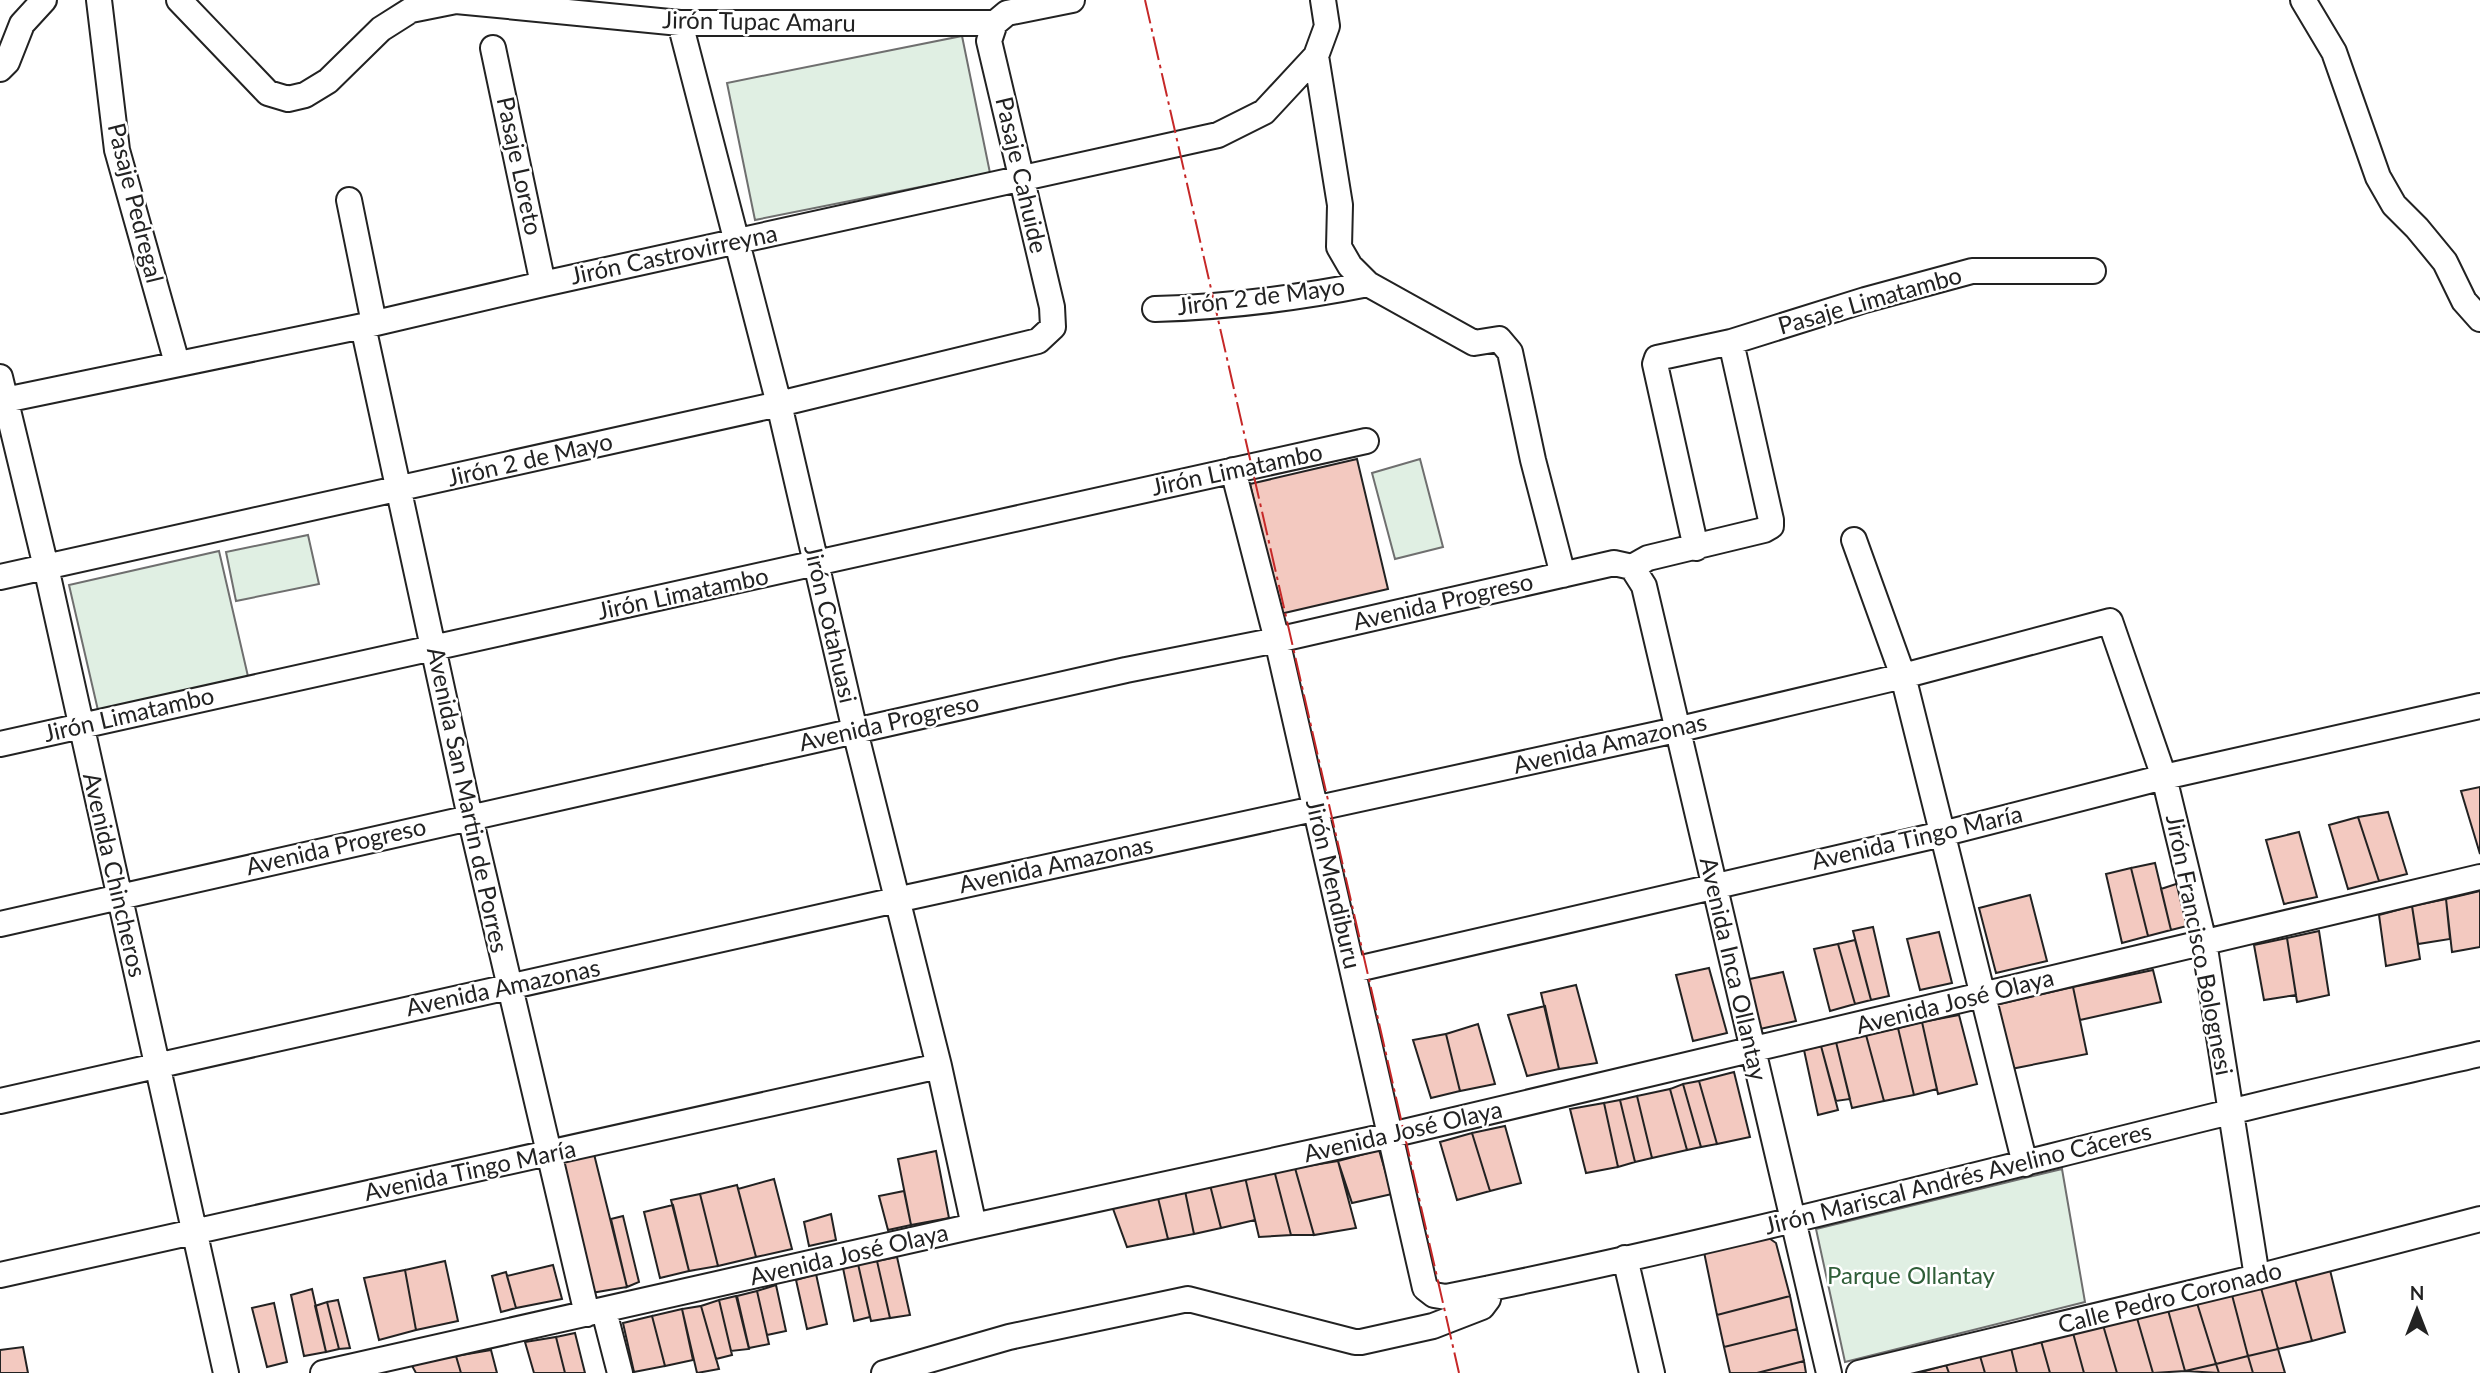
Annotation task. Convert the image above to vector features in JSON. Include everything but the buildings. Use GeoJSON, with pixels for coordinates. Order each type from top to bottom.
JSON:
{"type":"FeatureCollection","features":[{"type":"Feature","properties":{"kind":"street"},"geometry":{"type":"LineString","coordinates":[[0,69],[8,62],[22,24],[44,0]]}},
{"type":"Feature","properties":{"kind":"street","name":"Pasaje Pedregal"},"geometry":{"type":"LineString","coordinates":[[99,0],[117,150],[177,363]]}},
{"type":"Feature","properties":{"kind":"street","name":"Jirón Tupac Amaru"},"geometry":{"type":"LineString","coordinates":[[179,0],[268,93],[288,99],[305,95],[328,81],[381,29],[411,10],[456,1],[680,23],[995,23],[1007,13],[1072,0]]}},
{"type":"Feature","properties":{"kind":"street"},"geometry":{"type":"LineString","coordinates":[[1323,0],[1327,26],[1316,56],[1340,205],[1339,247],[1350,267],[1368,284],[1474,343],[1499,339],[1510,352],[1533,460],[1563,575]]}},
{"type":"Feature","properties":{"kind":"street"},"geometry":{"type":"LineString","coordinates":[[2303,0],[2334,52],[2383,186],[2394,205],[2445,262],[2464,301],[2480,318]]}},
{"type":"Feature","properties":{"kind":"street","name":"Jirón Cotahuasi"},"geometry":{"type":"LineString","coordinates":[[680,23],[779,404],[855,731],[939,1066],[974,1226]]}},
{"type":"Feature","properties":{"kind":"street","name":"Pasaje Cahuide"},"geometry":{"type":"LineString","coordinates":[[995,23],[989,41],[1052,307],[1053,327]]}},
{"type":"Feature","properties":{"kind":"street","name":"Pasaje Loreto"},"geometry":{"type":"LineString","coordinates":[[493,48],[543,284]]}},
{"type":"Feature","properties":{"kind":"street","name":"Jirón Castrovirreyna"},"geometry":{"type":"LineString","coordinates":[[2,389],[177,363],[368,325],[1217,135],[1264,112],[1316,56]]}},
{"type":"Feature","properties":{"kind":"street","name":"Avenida San Martin de Porres"},"geometry":{"type":"LineString","coordinates":[[349,200],[398,490],[509,987],[550,1154],[595,1313],[620,1373]]}},
{"type":"Feature","properties":{"kind":"street","name":"Pasaje Limatambo"},"geometry":{"type":"LineString","coordinates":[[1696,548],[1654,364],[1657,358],[1731,342],[1864,300],[1972,271],[2093,271]]}},
{"type":"Feature","properties":{"kind":"street","name":"Jirón 2 de Mayo"},"geometry":{"type":"LineString","coordinates":[[1155,309],[1209,306],[1324,293],[1368,284]]}},
{"type":"Feature","properties":{"kind":"street","name":"Jirón 2 de Mayo"},"geometry":{"type":"LineString","coordinates":[[0,577],[779,404],[1038,341],[1053,327]]}},
{"type":"Feature","properties":{"kind":"street","name":"Avenida Progreso"},"geometry":{"type":"LineString","coordinates":[[0,924],[1614,563],[1632,567],[1648,558],[1764,530],[1770,526],[1771,520],[1731,342]]}},
{"type":"Feature","properties":{"kind":"street","name":"Avenida Chincheros"},"geometry":{"type":"LineString","coordinates":[[2,389],[46,567],[226,1373]]}},
{"type":"Feature","properties":{"kind":"street","name":"Jirón Limatambo"},"geometry":{"type":"LineString","coordinates":[[0,744],[1366,442]]}},
{"type":"Feature","properties":{"kind":"street","name":"Jirón Mendiburu"},"geometry":{"type":"LineString","coordinates":[[1233,470],[1277,640],[1425,1288],[1434,1294]]}},
{"type":"Feature","properties":{"kind":"street"},"geometry":{"type":"LineString","coordinates":[[1854,540],[1903,676],[2025,1164]]}},
{"type":"Feature","properties":{"kind":"street","name":"Avenida Inca Ollantay"},"geometry":{"type":"LineString","coordinates":[[1632,567],[1644,586],[1829,1373]]}},
{"type":"Feature","properties":{"kind":"street","name":"Avenida Amazonas"},"geometry":{"type":"LineString","coordinates":[[0,1101],[896,900],[1676,730],[1903,676],[2110,621]]}},
{"type":"Feature","properties":{"kind":"street","name":"Jirón Francisco Bolognesi"},"geometry":{"type":"LineString","coordinates":[[2110,621],[2164,777],[2204,942],[2257,1277]]}},
{"type":"Feature","properties":{"kind":"street","name":"Avenida Tingo María"},"geometry":{"type":"LineString","coordinates":[[1353,970],[1942,834],[2164,777],[2480,706]]}},
{"type":"Feature","properties":{"kind":"street","name":"Avenida José Olaya"},"geometry":{"type":"LineString","coordinates":[[323,1373],[395,1366],[595,1313],[974,1226],[1391,1135],[2480,877]]}},
{"type":"Feature","properties":{"kind":"street","name":"Jirón Mariscal Andrés Avelino Cáceres"},"geometry":{"type":"LineString","coordinates":[[1434,1294],[1446,1297],[1625,1258],[2025,1164],[2232,1111],[2480,1054]]}},
{"type":"Feature","properties":{"kind":"street","name":"Avenida Tingo María"},"geometry":{"type":"LineString","coordinates":[[0,1275],[939,1066]]}},
{"type":"Feature","properties":{"kind":"street","name":"Calle Pedro Coronado"},"geometry":{"type":"LineString","coordinates":[[1859,1373],[2257,1277],[2480,1219]]}},
{"type":"Feature","properties":{"kind":"street"},"geometry":{"type":"LineString","coordinates":[[1625,1258],[1652,1373]]}},
{"type":"Feature","properties":{"kind":"street"},"geometry":{"type":"LineString","coordinates":[[884,1373],[1009,1337],[1188,1298],[1361,1342],[1433,1326],[1482,1307],[1488,1299],[1490,1288]]}},
{"type":"Feature","properties":{"kind":"green space"},"geometry":{"type":"Polygon","coordinates":[[[962,36],[990,173],[755,220],[727,83],[962,36]]]}},
{"type":"Feature","properties":{"kind":"green space"},"geometry":{"type":"Polygon","coordinates":[[[1420,459],[1443,547],[1395,559],[1372,473],[1420,459]]]}},
{"type":"Feature","properties":{"kind":"green space"},"geometry":{"type":"Polygon","coordinates":[[[308,535],[319,584],[236,601],[226,552],[308,535]]]}},
{"type":"Feature","properties":{"kind":"green space"},"geometry":{"type":"Polygon","coordinates":[[[219,551],[250,685],[100,719],[69,585],[219,551]]]}},
{"type":"Feature","properties":{"kind":"green space","name":"Parque Ollantay"},"geometry":{"type":"Polygon","coordinates":[[[2062,1169],[2085,1302],[1845,1362],[1816,1229],[2062,1169]]]}},
{"type":"Feature","properties":{"kind":"power"},"geometry":{"type":"LineString","coordinates":[[1145,0],[1459,1373]]}}]}
